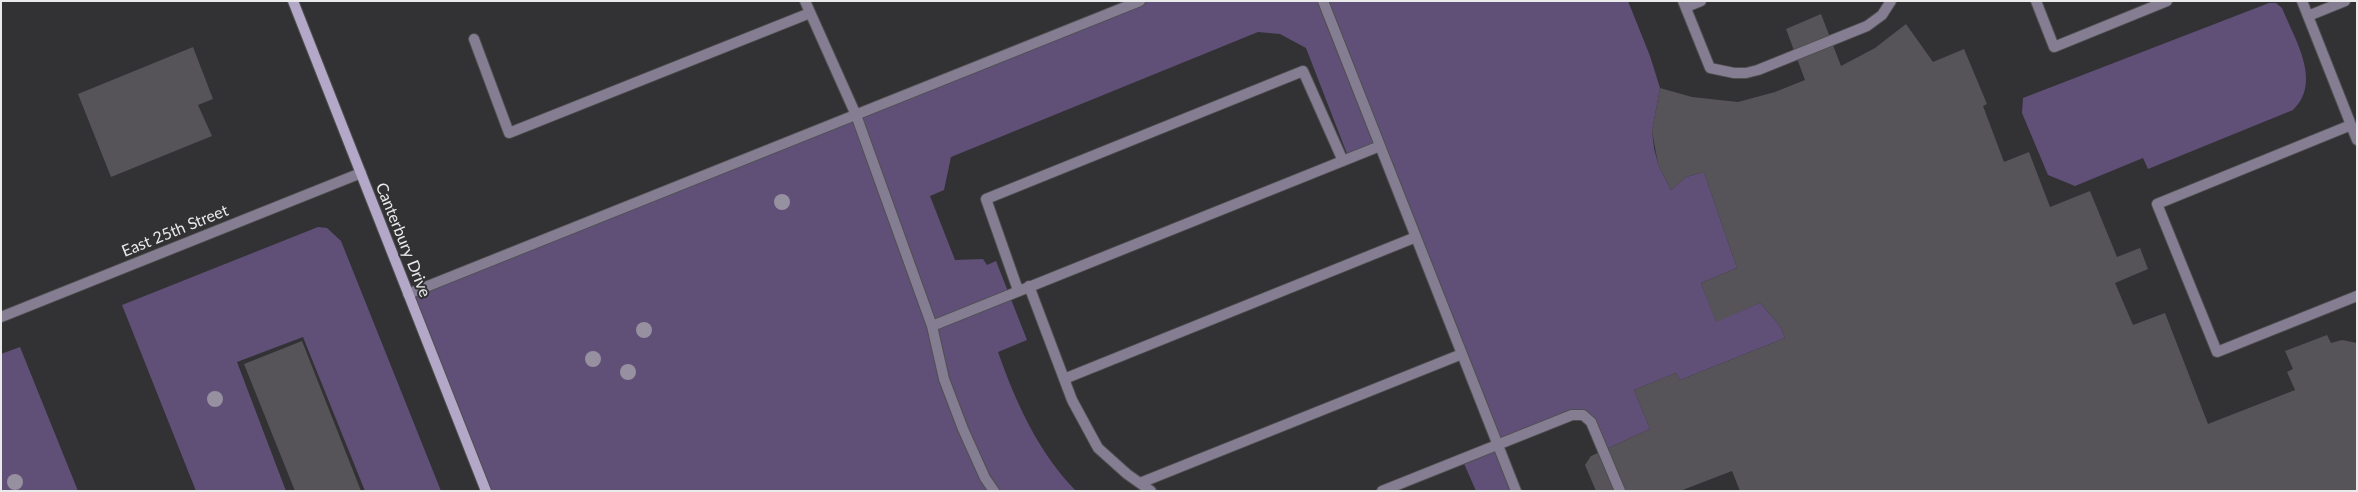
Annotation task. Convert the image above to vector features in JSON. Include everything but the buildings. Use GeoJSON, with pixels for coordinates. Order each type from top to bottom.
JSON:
{"type":"FeatureCollection","features":[{"type":"Feature","properties":{"kind":"main road","name":"Canterbury Drive"},"geometry":{"type":"LineString","coordinates":[[293,1],[486,491]]}},
{"type":"Feature","properties":{"kind":"street"},"geometry":{"type":"LineString","coordinates":[[805,1],[856,115],[932,326],[944,379],[963,429],[994,491]]}},
{"type":"Feature","properties":{"kind":"street"},"geometry":{"type":"LineString","coordinates":[[408,294],[1140,1]]}},
{"type":"Feature","properties":{"kind":"street"},"geometry":{"type":"LineString","coordinates":[[1323,1],[1516,491]]}},
{"type":"Feature","properties":{"kind":"street"},"geometry":{"type":"LineString","coordinates":[[1701,1],[1684,4],[1710,68],[1746,73],[1867,26],[1882,15],[1891,1]]}},
{"type":"Feature","properties":{"kind":"street"},"geometry":{"type":"LineString","coordinates":[[2036,1],[2054,47],[2167,1]]}},
{"type":"Feature","properties":{"kind":"street"},"geometry":{"type":"LineString","coordinates":[[2136,1],[2140,12]]}},
{"type":"Feature","properties":{"kind":"street"},"geometry":{"type":"LineString","coordinates":[[2302,1],[2357,140]]}},
{"type":"Feature","properties":{"kind":"street"},"geometry":{"type":"LineString","coordinates":[[2308,16],[2345,1]]}},
{"type":"Feature","properties":{"kind":"street"},"geometry":{"type":"LineString","coordinates":[[474,39],[509,133],[810,13]]}},
{"type":"Feature","properties":{"kind":"street"},"geometry":{"type":"LineString","coordinates":[[1018,290],[986,199],[1303,71],[1343,161]]}},
{"type":"Feature","properties":{"kind":"street"},"geometry":{"type":"LineString","coordinates":[[2351,125],[2157,204],[2217,352],[2357,296]]}},
{"type":"Feature","properties":{"kind":"street"},"geometry":{"type":"LineString","coordinates":[[932,326],[1380,146]]}},
{"type":"Feature","properties":{"kind":"street","name":"East 25th Street"},"geometry":{"type":"LineString","coordinates":[[1,317],[360,173]]}},
{"type":"Feature","properties":{"kind":"street"},"geometry":{"type":"LineString","coordinates":[[1064,379],[1416,238]]}},
{"type":"Feature","properties":{"kind":"street"},"geometry":{"type":"LineString","coordinates":[[1029,286],[1072,400],[1098,448],[1151,491]]}},
{"type":"Feature","properties":{"kind":"street"},"geometry":{"type":"LineString","coordinates":[[1140,483],[1462,354]]}},
{"type":"Feature","properties":{"kind":"street"},"geometry":{"type":"LineString","coordinates":[[1382,491],[1563,417],[1584,415],[1594,427],[1620,491]]}},
{"type":"Feature","properties":{"kind":"shaded area"},"geometry":{"type":"Polygon","coordinates":[[[1140,1],[1628,1],[1650,56],[1660,88],[1652,131],[1658,164],[1671,190],[1686,177],[1704,172],[1737,268],[1701,283],[1716,321],[1760,303],[1780,326],[1785,338],[1680,380],[1676,373],[1634,390],[1650,429],[1604,450],[1583,415],[1498,444],[1381,146],[1349,159],[1306,48],[1280,34],[1258,32],[951,157],[944,190],[930,196],[955,260],[983,259],[987,265],[996,261],[1027,340],[998,352],[1012,390],[1039,443],[1062,476],[1076,491],[486,491],[408,294],[1140,1]]]}},
{"type":"Feature","properties":{"kind":"shaded area"},"geometry":{"type":"Polygon","coordinates":[[[2269,3],[2276,3],[2282,8],[2299,46],[2306,73],[2306,86],[2302,99],[2293,110],[2148,169],[2143,158],[2075,186],[2048,175],[2022,113],[2023,98],[2269,3]]]}},
{"type":"Feature","properties":{"kind":"shaded area"},"geometry":{"type":"Polygon","coordinates":[[[318,227],[327,228],[341,241],[441,491],[365,491],[303,337],[237,362],[286,491],[196,491],[122,305],[318,227]]]}},
{"type":"Feature","properties":{"kind":"shaded area"},"geometry":{"type":"Polygon","coordinates":[[[20,347],[78,491],[1,491],[1,354],[20,347]]]}},
{"type":"Feature","properties":{"kind":"shaded area"},"geometry":{"type":"Polygon","coordinates":[[[1498,444],[1516,491],[1476,491],[1462,459],[1498,444]]]}}]}
